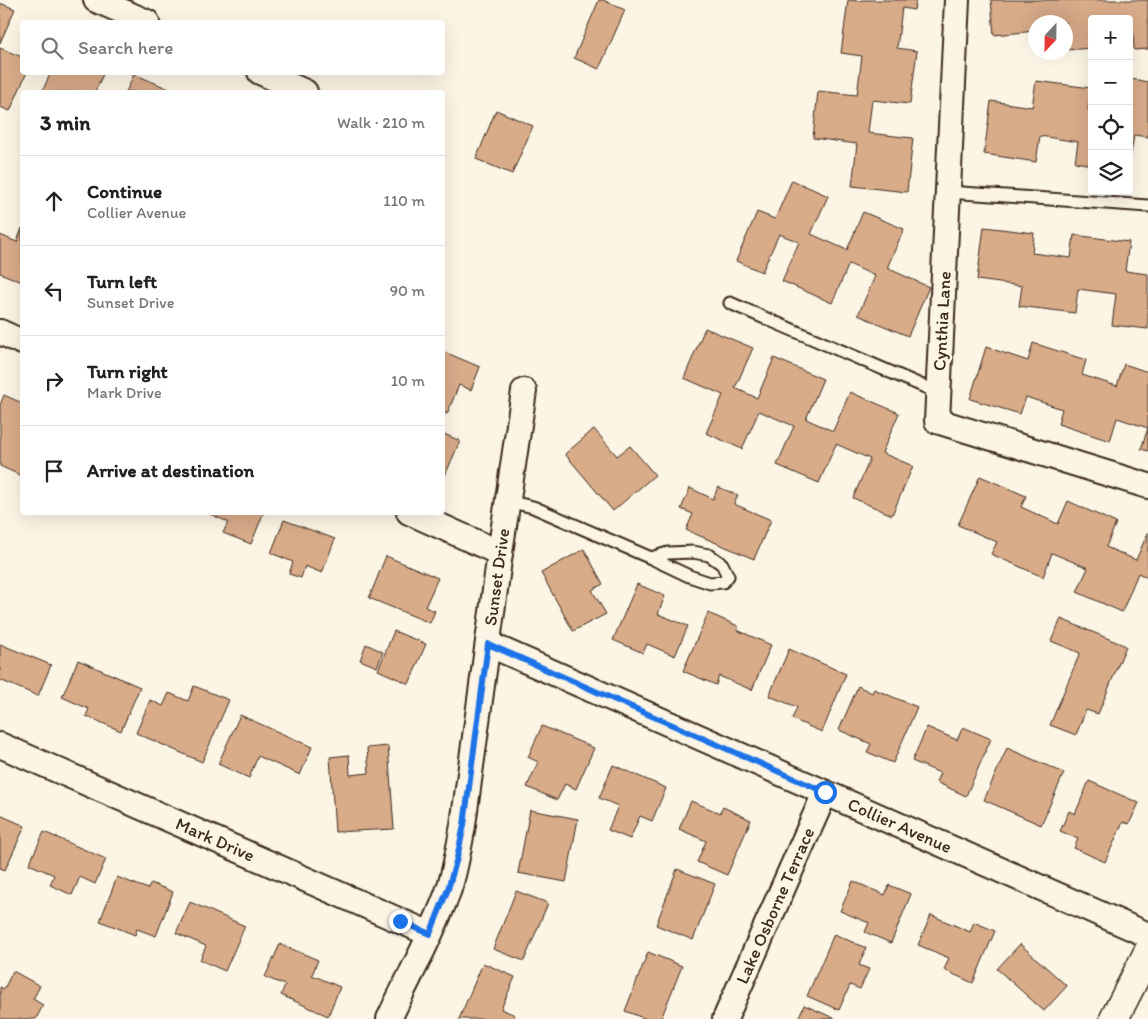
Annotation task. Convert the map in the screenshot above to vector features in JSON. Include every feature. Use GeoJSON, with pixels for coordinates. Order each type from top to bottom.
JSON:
{"type":"FeatureCollection","features":[{"type":"Feature","properties":{"kind":"street"},"geometry":{"type":"LineString","coordinates":[[96,0],[142,20]]}},
{"type":"Feature","properties":{"kind":"street","name":"Cynthia Lane"},"geometry":{"type":"LineString","coordinates":[[957,0],[937,422],[1148,486]]}},
{"type":"Feature","properties":{"kind":"street"},"geometry":{"type":"LineString","coordinates":[[267,75],[300,90]]}},
{"type":"Feature","properties":{"kind":"street"},"geometry":{"type":"LineString","coordinates":[[0,332],[20,341]]}},
{"type":"Feature","properties":{"kind":"street","name":"Sunset Drive"},"geometry":{"type":"LineString","coordinates":[[389,1019],[430,934],[448,889],[459,850],[524,391]]}},
{"type":"Feature","properties":{"kind":"street"},"geometry":{"type":"LineString","coordinates":[[416,515],[500,553]]}},
{"type":"Feature","properties":{"kind":"street","name":"Collier Avenue"},"geometry":{"type":"LineString","coordinates":[[488,644],[1148,936]]}},
{"type":"Feature","properties":{"kind":"street","name":"Mark Drive"},"geometry":{"type":"LineString","coordinates":[[0,745],[430,934]]}},
{"type":"Feature","properties":{"kind":"street","name":"Lake Osborne Terrace"},"geometry":{"type":"LineString","coordinates":[[725,1019],[825,792]]}},
{"type":"Feature","properties":{"kind":"street"},"geometry":{"type":"LineString","coordinates":[[1114,1019],[1148,952]]}},
{"type":"Feature","properties":{"kind":"lane"},"geometry":{"type":"LineString","coordinates":[[948,192],[1148,206]]}},
{"type":"Feature","properties":{"kind":"lane"},"geometry":{"type":"LineString","coordinates":[[730,303],[939,392]]}},
{"type":"Feature","properties":{"kind":"lane"},"geometry":{"type":"LineString","coordinates":[[508,501],[533,507],[689,576],[710,583],[723,582],[728,576],[722,564],[709,554],[692,552],[668,553],[651,558]]}},
{"type":"Feature","properties":{"kind":"building"},"geometry":{"type":"Polygon","coordinates":[[[599,0],[625,10],[599,69],[574,58],[599,0]]]}},
{"type":"Feature","properties":{"kind":"building"},"geometry":{"type":"Polygon","coordinates":[[[848,0],[916,0],[914,10],[902,8],[897,48],[917,51],[910,104],[872,100],[868,133],[913,138],[907,192],[852,186],[857,144],[813,138],[818,91],[857,95],[862,56],[841,53],[848,0]]]}},
{"type":"Feature","properties":{"kind":"building"},"geometry":{"type":"Polygon","coordinates":[[[991,0],[1148,0],[1148,49],[1134,50],[1133,15],[1088,15],[1088,48],[1073,49],[1073,15],[1028,15],[1028,32],[994,35],[991,0]]]}},
{"type":"Feature","properties":{"kind":"building"},"geometry":{"type":"Polygon","coordinates":[[[0,3],[15,9],[0,43],[0,3]]]}},
{"type":"Feature","properties":{"kind":"building"},"geometry":{"type":"Polygon","coordinates":[[[0,48],[20,56],[20,75],[26,75],[10,111],[0,107],[0,48]]]}},
{"type":"Feature","properties":{"kind":"building"},"geometry":{"type":"Polygon","coordinates":[[[50,75],[103,75],[96,90],[43,90],[50,75]]]}},
{"type":"Feature","properties":{"kind":"building"},"geometry":{"type":"Polygon","coordinates":[[[134,75],[136,75],[171,90],[127,90],[134,75]]]}},
{"type":"Feature","properties":{"kind":"building"},"geometry":{"type":"Polygon","coordinates":[[[1133,79],[1148,82],[1148,137],[1134,135],[1133,142],[1133,79]]]}},
{"type":"Feature","properties":{"kind":"building"},"geometry":{"type":"Polygon","coordinates":[[[1036,81],[1088,88],[1088,164],[1075,162],[1078,142],[1040,136],[1036,162],[984,154],[991,101],[1032,107],[1036,81]]]}},
{"type":"Feature","properties":{"kind":"building"},"geometry":{"type":"Polygon","coordinates":[[[496,110],[533,126],[512,174],[476,159],[496,110]]]}},
{"type":"Feature","properties":{"kind":"building"},"geometry":{"type":"Polygon","coordinates":[[[792,180],[828,196],[811,234],[847,250],[863,212],[904,229],[887,268],[929,287],[908,336],[858,315],[875,276],[849,264],[832,303],[782,281],[799,242],[779,234],[762,272],[736,261],[757,212],[775,219],[792,180]]]}},
{"type":"Feature","properties":{"kind":"building"},"geometry":{"type":"Polygon","coordinates":[[[984,227],[1034,233],[1032,253],[1071,258],[1074,235],[1129,242],[1125,271],[1148,274],[1148,329],[1112,325],[1116,294],[1078,289],[1075,313],[1019,306],[1022,286],[977,280],[984,227]]]}},
{"type":"Feature","properties":{"kind":"building"},"geometry":{"type":"Polygon","coordinates":[[[20,234],[20,281],[0,273],[0,235],[17,242],[20,234]]]}},
{"type":"Feature","properties":{"kind":"building"},"geometry":{"type":"Polygon","coordinates":[[[705,328],[753,348],[735,388],[757,398],[774,358],[823,379],[806,419],[833,431],[850,392],[899,413],[882,453],[913,466],[892,515],[853,498],[870,459],[836,444],[819,483],[777,465],[794,426],[759,411],[742,449],[706,433],[723,395],[684,378],[705,328]]]}},
{"type":"Feature","properties":{"kind":"building"},"geometry":{"type":"Polygon","coordinates":[[[1033,343],[1086,360],[1082,375],[1117,386],[1124,364],[1148,372],[1148,428],[1117,418],[1110,441],[1058,424],[1062,409],[1026,397],[1020,414],[970,399],[986,347],[1028,361],[1033,343]]]}},
{"type":"Feature","properties":{"kind":"building"},"geometry":{"type":"Polygon","coordinates":[[[445,352],[480,367],[471,390],[459,385],[447,414],[445,413],[445,352]]]}},
{"type":"Feature","properties":{"kind":"building"},"geometry":{"type":"Polygon","coordinates":[[[4,395],[20,402],[20,475],[0,466],[0,405],[4,395]]]}},
{"type":"Feature","properties":{"kind":"building"},"geometry":{"type":"Polygon","coordinates":[[[1148,428],[1148,451],[1141,449],[1148,428]]]}},
{"type":"Feature","properties":{"kind":"building"},"geometry":{"type":"Polygon","coordinates":[[[594,429],[617,456],[630,446],[655,475],[613,511],[565,454],[594,429]]]}},
{"type":"Feature","properties":{"kind":"building"},"geometry":{"type":"Polygon","coordinates":[[[445,434],[460,441],[445,475],[445,434]]]}},
{"type":"Feature","properties":{"kind":"building"},"geometry":{"type":"Polygon","coordinates":[[[980,476],[1026,496],[1021,507],[1058,524],[1068,501],[1116,523],[1106,547],[1136,560],[1148,532],[1148,578],[1138,573],[1122,612],[1077,592],[1088,568],[1052,553],[1043,577],[991,554],[997,542],[958,525],[980,476]]]}},
{"type":"Feature","properties":{"kind":"building"},"geometry":{"type":"Polygon","coordinates":[[[718,487],[738,495],[734,504],[771,520],[754,559],[686,530],[693,514],[681,509],[690,488],[713,499],[718,487]]]}},
{"type":"Feature","properties":{"kind":"building"},"geometry":{"type":"Polygon","coordinates":[[[212,515],[263,515],[251,544],[223,533],[228,522],[212,515]]]}},
{"type":"Feature","properties":{"kind":"building"},"geometry":{"type":"Polygon","coordinates":[[[284,520],[335,539],[322,573],[305,566],[301,578],[289,574],[293,562],[271,553],[284,520]]]}},
{"type":"Feature","properties":{"kind":"building"},"geometry":{"type":"Polygon","coordinates":[[[584,549],[603,584],[592,590],[606,614],[573,631],[541,573],[584,549]]]}},
{"type":"Feature","properties":{"kind":"building"},"geometry":{"type":"Polygon","coordinates":[[[386,556],[438,578],[425,607],[435,611],[430,623],[369,598],[386,556]]]}},
{"type":"Feature","properties":{"kind":"building"},"geometry":{"type":"Polygon","coordinates":[[[637,584],[665,596],[658,614],[688,626],[675,656],[647,644],[643,653],[613,640],[637,584]]]}},
{"type":"Feature","properties":{"kind":"building"},"geometry":{"type":"Polygon","coordinates":[[[708,613],[738,626],[737,630],[771,645],[752,690],[719,676],[716,685],[683,671],[708,613]]]}},
{"type":"Feature","properties":{"kind":"building"},"geometry":{"type":"Polygon","coordinates":[[[1061,619],[1126,646],[1098,714],[1086,710],[1076,735],[1050,725],[1080,653],[1051,641],[1061,619]]]}},
{"type":"Feature","properties":{"kind":"building"},"geometry":{"type":"Polygon","coordinates":[[[394,631],[426,644],[409,684],[378,670],[394,631]]]}},
{"type":"Feature","properties":{"kind":"building"},"geometry":{"type":"Polygon","coordinates":[[[0,644],[51,665],[38,696],[0,680],[0,644]]]}},
{"type":"Feature","properties":{"kind":"building"},"geometry":{"type":"Polygon","coordinates":[[[366,644],[383,652],[377,667],[360,660],[366,644]]]}},
{"type":"Feature","properties":{"kind":"building"},"geometry":{"type":"Polygon","coordinates":[[[789,649],[846,674],[822,732],[792,719],[797,707],[769,696],[789,649]]]}},
{"type":"Feature","properties":{"kind":"building"},"geometry":{"type":"Polygon","coordinates":[[[78,660],[140,687],[121,731],[86,716],[89,709],[62,697],[78,660]]]}},
{"type":"Feature","properties":{"kind":"building"},"geometry":{"type":"Polygon","coordinates":[[[194,686],[229,700],[202,762],[136,733],[150,700],[163,706],[169,693],[188,701],[194,686]]]}},
{"type":"Feature","properties":{"kind":"building"},"geometry":{"type":"Polygon","coordinates":[[[858,686],[872,693],[874,689],[917,707],[893,763],[867,752],[871,744],[839,730],[858,686]]]}},
{"type":"Feature","properties":{"kind":"building"},"geometry":{"type":"Polygon","coordinates":[[[240,715],[312,747],[300,775],[258,756],[249,778],[218,764],[240,715]]]}},
{"type":"Feature","properties":{"kind":"building"},"geometry":{"type":"Polygon","coordinates":[[[542,726],[594,748],[576,789],[565,784],[557,800],[527,787],[538,762],[528,757],[542,726]]]}},
{"type":"Feature","properties":{"kind":"building"},"geometry":{"type":"Polygon","coordinates":[[[927,727],[957,740],[963,727],[991,739],[966,796],[936,782],[940,773],[912,761],[927,727]]]}},
{"type":"Feature","properties":{"kind":"building"},"geometry":{"type":"Polygon","coordinates":[[[388,746],[394,829],[335,832],[330,757],[349,755],[350,775],[369,773],[367,748],[388,746]]]}},
{"type":"Feature","properties":{"kind":"building"},"geometry":{"type":"Polygon","coordinates":[[[1007,748],[1064,773],[1041,825],[984,800],[1007,748]]]}},
{"type":"Feature","properties":{"kind":"building"},"geometry":{"type":"Polygon","coordinates":[[[613,765],[666,788],[652,821],[640,816],[630,839],[608,830],[618,806],[599,798],[613,765]]]}},
{"type":"Feature","properties":{"kind":"building"},"geometry":{"type":"Polygon","coordinates":[[[1089,781],[1139,803],[1129,824],[1123,822],[1105,862],[1074,848],[1078,839],[1060,831],[1069,811],[1075,814],[1089,781]]]}},
{"type":"Feature","properties":{"kind":"building"},"geometry":{"type":"Polygon","coordinates":[[[691,801],[720,813],[723,807],[751,820],[727,875],[697,862],[706,841],[679,829],[691,801]]]}},
{"type":"Feature","properties":{"kind":"building"},"geometry":{"type":"Polygon","coordinates":[[[530,810],[578,819],[566,882],[518,873],[530,810]]]}},
{"type":"Feature","properties":{"kind":"building"},"geometry":{"type":"Polygon","coordinates":[[[0,815],[25,826],[5,870],[0,868],[0,815]]]}},
{"type":"Feature","properties":{"kind":"building"},"geometry":{"type":"Polygon","coordinates":[[[44,832],[106,859],[95,884],[80,877],[72,895],[50,885],[54,875],[29,864],[44,832]]]}},
{"type":"Feature","properties":{"kind":"building"},"geometry":{"type":"Polygon","coordinates":[[[677,869],[715,884],[693,940],[656,925],[677,869]]]}},
{"type":"Feature","properties":{"kind":"building"},"geometry":{"type":"Polygon","coordinates":[[[117,877],[148,889],[151,883],[173,892],[156,936],[137,929],[135,935],[100,921],[117,877]]]}},
{"type":"Feature","properties":{"kind":"building"},"geometry":{"type":"Polygon","coordinates":[[[853,881],[885,895],[889,885],[911,894],[891,943],[865,932],[869,923],[840,911],[853,881]]]}},
{"type":"Feature","properties":{"kind":"building"},"geometry":{"type":"Polygon","coordinates":[[[516,891],[548,903],[524,961],[493,949],[516,891]]]}},
{"type":"Feature","properties":{"kind":"building"},"geometry":{"type":"Polygon","coordinates":[[[190,902],[245,926],[225,971],[200,960],[206,946],[176,933],[190,902]]]}},
{"type":"Feature","properties":{"kind":"building"},"geometry":{"type":"Polygon","coordinates":[[[931,915],[970,932],[974,922],[995,931],[973,983],[944,970],[949,958],[918,945],[931,915]]]}},
{"type":"Feature","properties":{"kind":"building"},"geometry":{"type":"Polygon","coordinates":[[[834,934],[866,948],[859,965],[869,969],[860,989],[850,985],[839,1010],[807,996],[834,934]]]}},
{"type":"Feature","properties":{"kind":"building"},"geometry":{"type":"Polygon","coordinates":[[[280,944],[318,960],[312,975],[340,987],[328,1016],[281,995],[285,985],[265,977],[280,944]]]}},
{"type":"Feature","properties":{"kind":"building"},"geometry":{"type":"Polygon","coordinates":[[[1020,944],[1067,986],[1044,1011],[997,969],[1020,944]]]}},
{"type":"Feature","properties":{"kind":"building"},"geometry":{"type":"Polygon","coordinates":[[[648,952],[682,966],[661,1019],[646,1019],[625,1011],[648,952]]]}},
{"type":"Feature","properties":{"kind":"building"},"geometry":{"type":"Polygon","coordinates":[[[483,963],[515,977],[501,1009],[515,1015],[513,1019],[459,1019],[483,963]]]}},
{"type":"Feature","properties":{"kind":"building"},"geometry":{"type":"Polygon","coordinates":[[[13,971],[40,986],[33,999],[43,1005],[36,1019],[0,1019],[0,987],[4,989],[13,971]]]}},
{"type":"Feature","properties":{"kind":"building"},"geometry":{"type":"Polygon","coordinates":[[[804,1005],[836,1019],[798,1019],[804,1005]]]}},
{"type":"Feature","properties":{"kind":"route"},"geometry":{"type":"LineString","coordinates":[[400,921],[430,934],[448,889],[464,825],[488,644],[825,792]]}}]}
